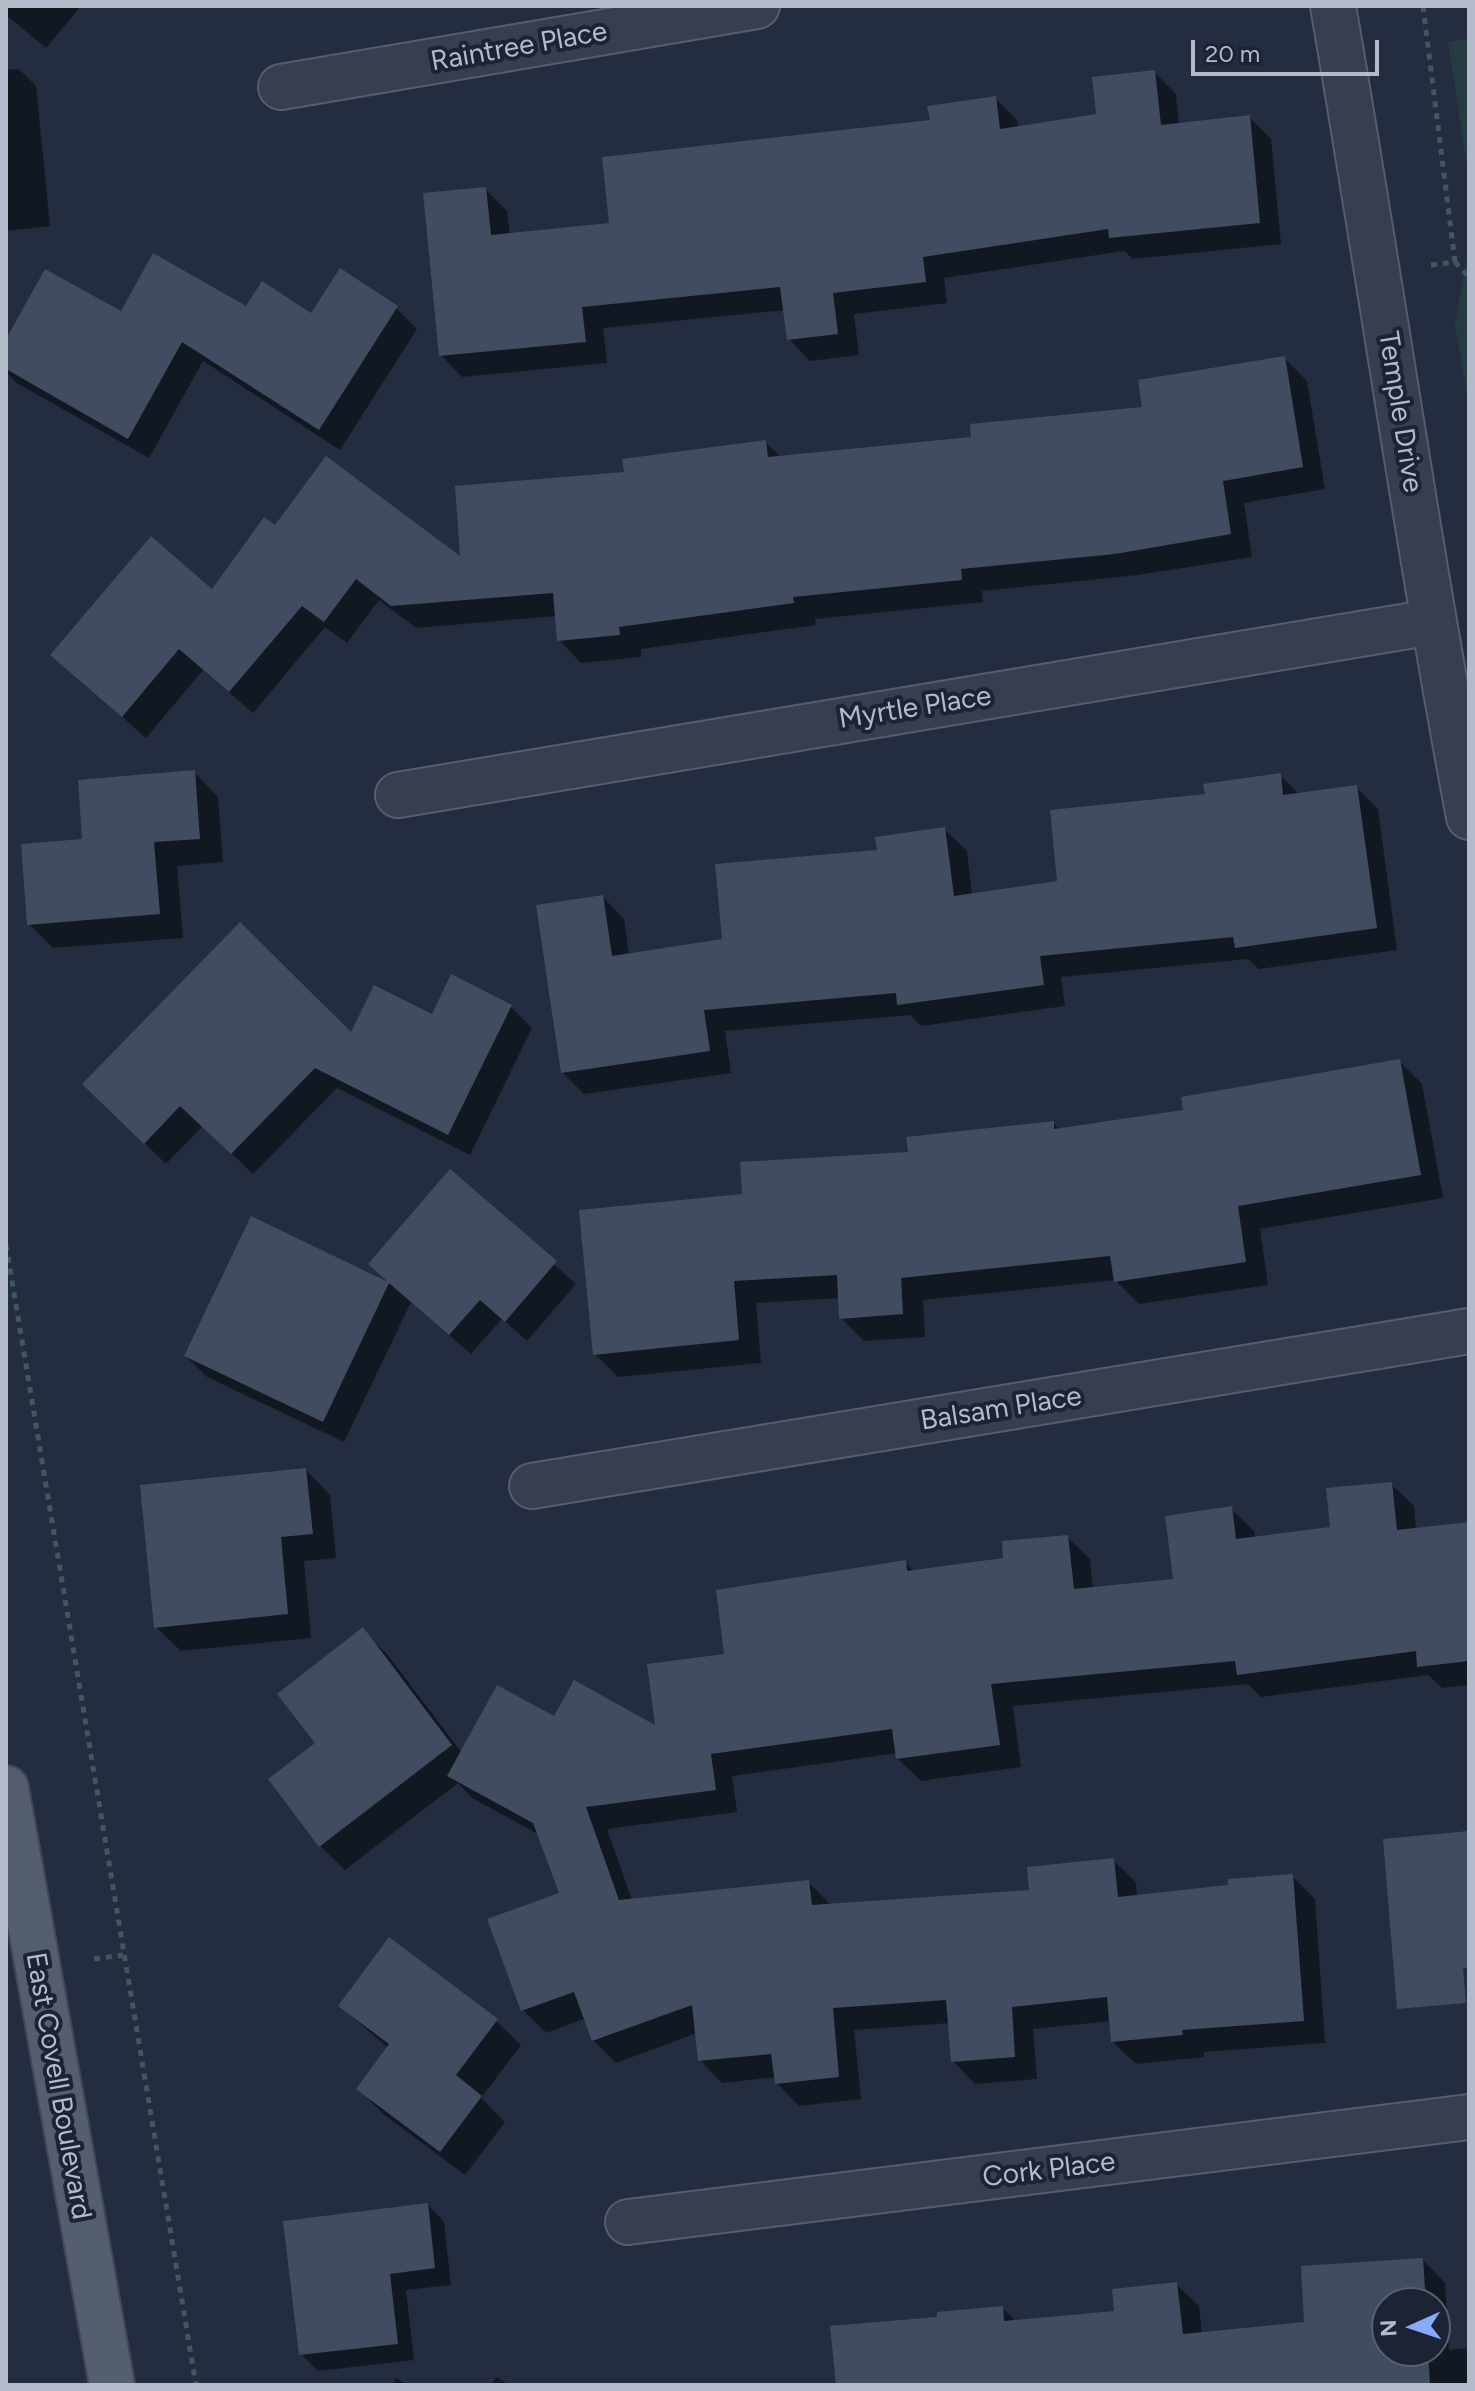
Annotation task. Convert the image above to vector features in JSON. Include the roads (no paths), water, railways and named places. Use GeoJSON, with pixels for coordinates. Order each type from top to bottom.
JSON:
{"type":"FeatureCollection","features":[{"type":"Feature","properties":{"kind":"main road","name":"East Covell Boulevard"},"geometry":{"type":"LineString","coordinates":[[6,1788],[112,2385]]}},
{"type":"Feature","properties":{"kind":"street","name":"Raintree Place"},"geometry":{"type":"LineString","coordinates":[[281,87],[757,6]]}},
{"type":"Feature","properties":{"kind":"street","name":"Temple Drive"},"geometry":{"type":"LineString","coordinates":[[1333,6],[1379,271],[1432,622],[1469,817]]}},
{"type":"Feature","properties":{"kind":"street","name":"Myrtle Place"},"geometry":{"type":"LineString","coordinates":[[398,795],[1432,622]]}},
{"type":"Feature","properties":{"kind":"street","name":"Balsam Place"},"geometry":{"type":"LineString","coordinates":[[532,1486],[1469,1331]]}},
{"type":"Feature","properties":{"kind":"street","name":"Cork Place"},"geometry":{"type":"LineString","coordinates":[[628,2222],[1469,2117]]}}]}
